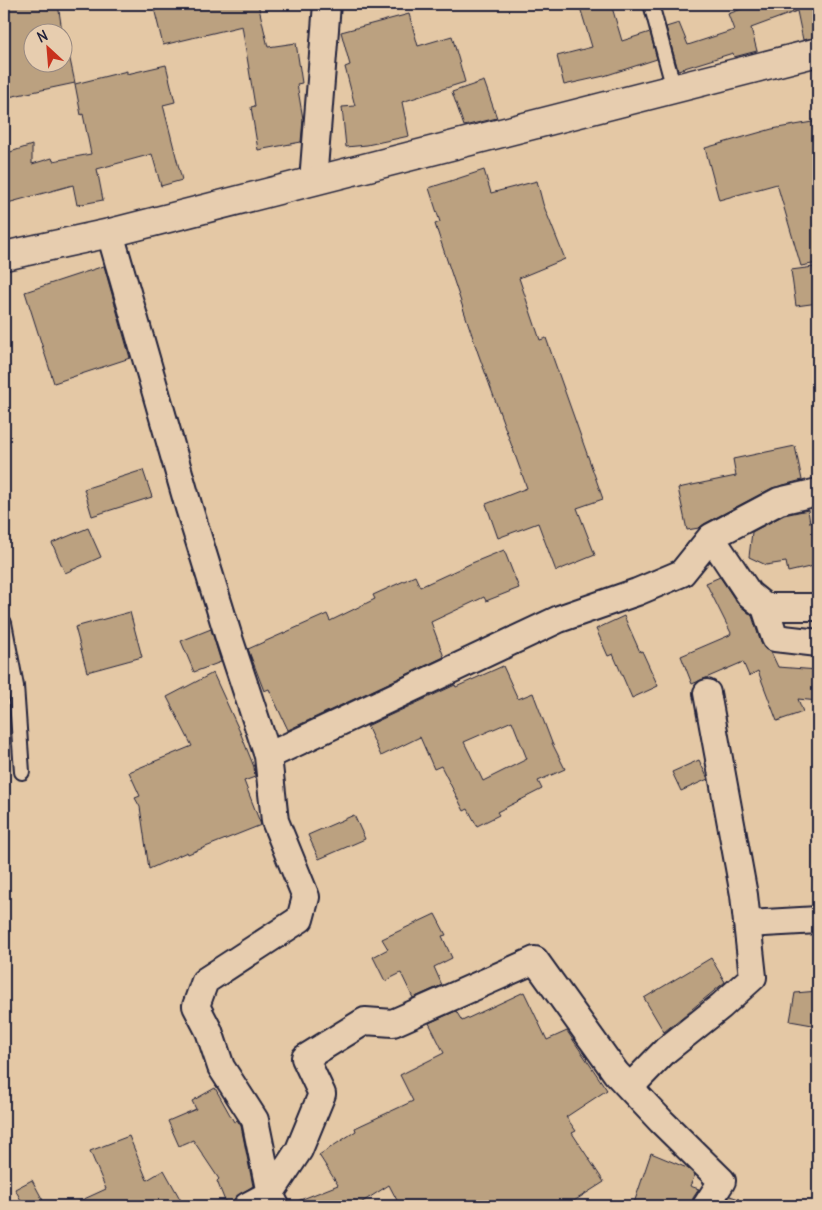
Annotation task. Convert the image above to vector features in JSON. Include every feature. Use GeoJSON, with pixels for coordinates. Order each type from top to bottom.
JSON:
{"type":"FeatureCollection","features":[{"type":"Feature","properties":{"kind":"main road"},"geometry":{"type":"LineString","coordinates":[[4,256],[110,233],[818,52]]}},
{"type":"Feature","properties":{"kind":"street"},"geometry":{"type":"LineString","coordinates":[[313,182],[327,4]]}},
{"type":"Feature","properties":{"kind":"street"},"geometry":{"type":"LineString","coordinates":[[110,233],[192,517],[268,756],[275,822],[306,897],[300,919],[205,981],[196,1006],[209,1031],[221,1067],[255,1120],[273,1200]]}},
{"type":"Feature","properties":{"kind":"street"},"geometry":{"type":"LineString","coordinates":[[268,756],[559,619],[637,592],[682,573],[710,537],[779,501],[818,492]]}},
{"type":"Feature","properties":{"kind":"street"},"geometry":{"type":"LineString","coordinates":[[710,537],[749,594],[765,607],[775,638],[818,643]]}},
{"type":"Feature","properties":{"kind":"street"},"geometry":{"type":"LineString","coordinates":[[765,607],[818,607]]}},
{"type":"Feature","properties":{"kind":"street"},"geometry":{"type":"LineString","coordinates":[[630,1087],[666,1050],[721,1006],[753,977],[744,895],[707,693]]}},
{"type":"Feature","properties":{"kind":"street"},"geometry":{"type":"LineString","coordinates":[[747,924],[818,920]]}},
{"type":"Feature","properties":{"kind":"street"},"geometry":{"type":"LineString","coordinates":[[247,1206],[273,1200],[299,1150],[322,1094],[305,1058],[365,1021],[393,1023],[535,960],[616,1073],[661,1121],[722,1181],[706,1206]]}},
{"type":"Feature","properties":{"kind":"lane"},"geometry":{"type":"LineString","coordinates":[[651,4],[674,89]]}},
{"type":"Feature","properties":{"kind":"lane"},"geometry":{"type":"LineString","coordinates":[[4,623],[16,686],[22,772]]}},
{"type":"Feature","properties":{"kind":"building"},"geometry":{"type":"Polygon","coordinates":[[[4,4],[58,4],[61,22],[22,22],[22,72],[72,72],[72,69],[75,83],[4,98],[4,4]]]}},
{"type":"Feature","properties":{"kind":"building"},"geometry":{"type":"Polygon","coordinates":[[[153,4],[258,4],[268,47],[296,43],[302,83],[297,84],[303,119],[301,142],[258,150],[251,107],[255,106],[242,26],[163,45],[153,4]]]}},
{"type":"Feature","properties":{"kind":"building"},"geometry":{"type":"Polygon","coordinates":[[[579,4],[611,4],[622,41],[650,32],[657,59],[604,76],[564,85],[557,56],[592,47],[579,4]]]}},
{"type":"Feature","properties":{"kind":"building"},"geometry":{"type":"Polygon","coordinates":[[[755,4],[818,4],[818,37],[803,40],[797,11],[751,28],[757,51],[734,57],[733,53],[678,70],[666,27],[679,23],[688,45],[734,30],[728,14],[755,4]]]}},
{"type":"Feature","properties":{"kind":"building"},"geometry":{"type":"Polygon","coordinates":[[[409,14],[418,46],[452,36],[465,82],[402,102],[409,136],[367,145],[346,147],[342,107],[355,106],[345,67],[350,65],[341,32],[409,14]]]}},
{"type":"Feature","properties":{"kind":"building"},"geometry":{"type":"Polygon","coordinates":[[[166,65],[175,102],[163,105],[182,180],[161,186],[152,154],[97,169],[103,200],[77,205],[73,185],[4,204],[4,180],[9,178],[4,154],[32,145],[32,164],[52,158],[53,161],[91,154],[75,84],[127,71],[127,74],[166,65]]]}},
{"type":"Feature","properties":{"kind":"building"},"geometry":{"type":"Polygon","coordinates":[[[484,81],[497,118],[464,126],[452,92],[484,81]]]}},
{"type":"Feature","properties":{"kind":"building"},"geometry":{"type":"Polygon","coordinates":[[[818,121],[818,263],[801,266],[777,184],[719,200],[705,148],[772,129],[818,121]]]}},
{"type":"Feature","properties":{"kind":"building"},"geometry":{"type":"Polygon","coordinates":[[[484,170],[491,193],[537,181],[543,204],[565,259],[519,278],[540,340],[546,338],[603,499],[577,508],[595,555],[556,571],[538,523],[498,538],[486,504],[527,488],[478,353],[435,224],[440,222],[429,188],[484,170]]]}},
{"type":"Feature","properties":{"kind":"building"},"geometry":{"type":"Polygon","coordinates":[[[104,266],[130,358],[54,383],[25,292],[104,266]]]}},
{"type":"Feature","properties":{"kind":"building"},"geometry":{"type":"Polygon","coordinates":[[[814,267],[818,303],[796,306],[791,270],[814,267]]]}},
{"type":"Feature","properties":{"kind":"building"},"geometry":{"type":"Polygon","coordinates":[[[795,446],[802,480],[772,488],[699,528],[687,530],[678,488],[736,476],[733,459],[795,446]]]}},
{"type":"Feature","properties":{"kind":"building"},"geometry":{"type":"Polygon","coordinates":[[[143,470],[152,497],[92,516],[84,489],[143,470]]]}},
{"type":"Feature","properties":{"kind":"building"},"geometry":{"type":"Polygon","coordinates":[[[808,510],[810,523],[818,521],[818,565],[788,572],[786,562],[766,565],[749,557],[752,532],[784,515],[808,510]]]}},
{"type":"Feature","properties":{"kind":"building"},"geometry":{"type":"Polygon","coordinates":[[[88,528],[101,557],[65,573],[52,543],[88,528]]]}},
{"type":"Feature","properties":{"kind":"building"},"geometry":{"type":"Polygon","coordinates":[[[504,550],[519,588],[486,601],[484,597],[431,622],[444,657],[288,730],[269,689],[264,691],[248,649],[327,614],[330,621],[375,599],[373,595],[415,576],[420,587],[504,550]]]}},
{"type":"Feature","properties":{"kind":"building"},"geometry":{"type":"Polygon","coordinates":[[[720,577],[737,603],[752,616],[761,643],[765,649],[771,652],[778,667],[818,670],[818,701],[798,699],[803,712],[777,721],[758,671],[749,676],[743,662],[692,684],[681,656],[731,633],[706,583],[720,577]]]}},
{"type":"Feature","properties":{"kind":"building"},"geometry":{"type":"Polygon","coordinates":[[[130,612],[142,657],[87,672],[75,627],[130,612]]]}},
{"type":"Feature","properties":{"kind":"building"},"geometry":{"type":"Polygon","coordinates":[[[624,616],[658,686],[632,698],[613,654],[608,656],[596,629],[624,616]]]}},
{"type":"Feature","properties":{"kind":"building"},"geometry":{"type":"Polygon","coordinates":[[[211,629],[221,662],[194,672],[181,641],[211,629]]]}},
{"type":"Feature","properties":{"kind":"building"},"geometry":{"type":"Polygon","coordinates":[[[503,666],[518,699],[533,693],[552,743],[565,769],[538,781],[542,789],[497,812],[499,815],[477,826],[468,809],[464,811],[441,766],[434,769],[420,737],[381,756],[367,726],[455,685],[456,687],[503,666]],[[512,721],[464,742],[483,781],[527,759],[512,721]]]}},
{"type":"Feature","properties":{"kind":"building"},"geometry":{"type":"Polygon","coordinates":[[[213,673],[254,767],[255,777],[244,781],[261,825],[188,854],[187,852],[149,869],[140,807],[135,798],[140,796],[129,772],[192,746],[167,697],[213,673]]]}},
{"type":"Feature","properties":{"kind":"building"},"geometry":{"type":"Polygon","coordinates":[[[699,760],[708,779],[681,791],[672,772],[699,760]]]}},
{"type":"Feature","properties":{"kind":"building"},"geometry":{"type":"Polygon","coordinates":[[[354,815],[365,839],[319,859],[308,835],[354,815]]]}},
{"type":"Feature","properties":{"kind":"building"},"geometry":{"type":"Polygon","coordinates":[[[435,914],[446,935],[442,936],[452,958],[434,967],[442,985],[413,998],[401,973],[385,981],[373,957],[388,949],[382,939],[435,914]]]}},
{"type":"Feature","properties":{"kind":"building"},"geometry":{"type":"Polygon","coordinates":[[[711,958],[725,982],[664,1032],[644,998],[711,958]]]}},
{"type":"Feature","properties":{"kind":"building"},"geometry":{"type":"Polygon","coordinates":[[[818,991],[818,1026],[790,1021],[795,993],[818,991]]]}},
{"type":"Feature","properties":{"kind":"building"},"geometry":{"type":"Polygon","coordinates":[[[524,992],[547,1040],[567,1031],[607,1090],[566,1117],[576,1131],[572,1133],[604,1182],[566,1206],[400,1206],[389,1185],[356,1206],[291,1206],[290,1204],[338,1185],[319,1155],[356,1131],[355,1128],[413,1101],[400,1075],[444,1053],[429,1023],[456,1011],[462,1021],[524,992]]]}},
{"type":"Feature","properties":{"kind":"building"},"geometry":{"type":"Polygon","coordinates":[[[215,1088],[234,1122],[237,1120],[241,1126],[253,1186],[235,1198],[232,1206],[227,1206],[217,1181],[219,1179],[193,1140],[179,1146],[168,1121],[196,1109],[192,1101],[215,1088]]]}},
{"type":"Feature","properties":{"kind":"building"},"geometry":{"type":"Polygon","coordinates":[[[129,1136],[147,1180],[164,1170],[184,1206],[69,1206],[106,1189],[90,1151],[129,1136]]]}},
{"type":"Feature","properties":{"kind":"building"},"geometry":{"type":"Polygon","coordinates":[[[651,1153],[687,1168],[695,1175],[690,1186],[699,1189],[693,1198],[691,1206],[633,1206],[651,1153]]]}},
{"type":"Feature","properties":{"kind":"building"},"geometry":{"type":"Polygon","coordinates":[[[32,1180],[46,1206],[24,1206],[15,1189],[32,1180]]]}},
{"type":"Feature","properties":{"kind":"building"},"geometry":{"type":"Polygon","coordinates":[[[730,1196],[739,1199],[738,1206],[724,1206],[730,1196]]]}}]}
